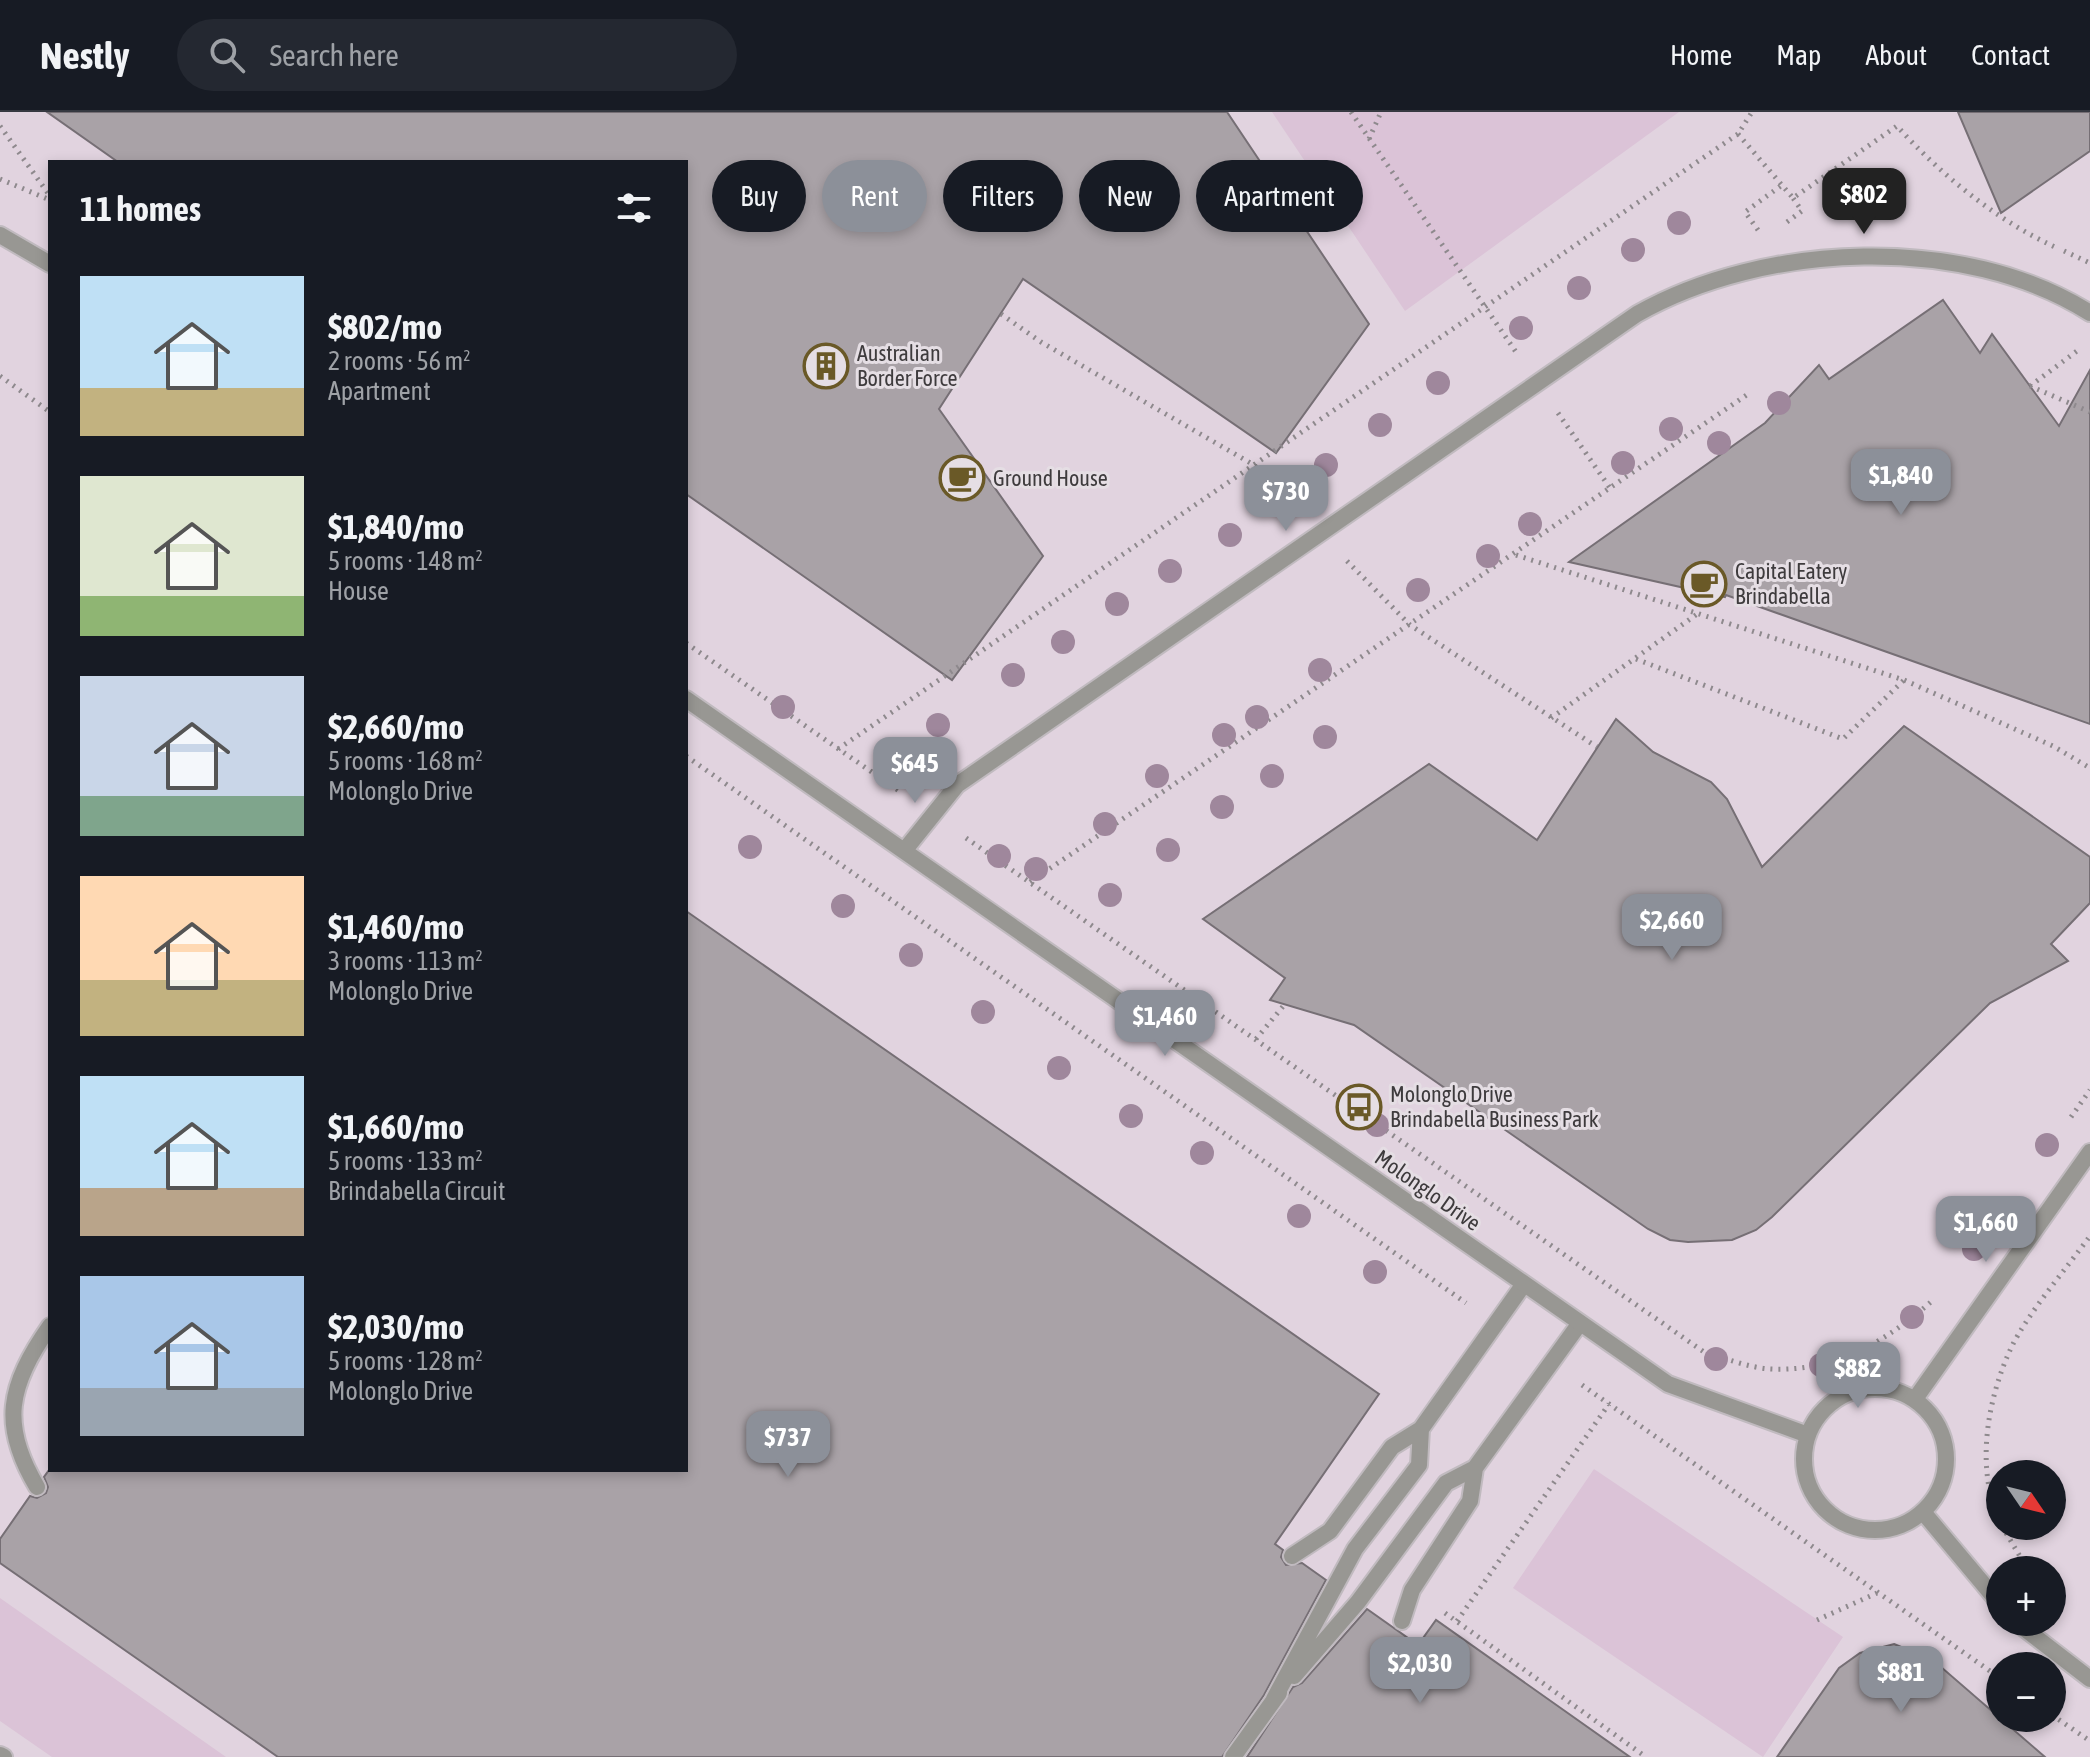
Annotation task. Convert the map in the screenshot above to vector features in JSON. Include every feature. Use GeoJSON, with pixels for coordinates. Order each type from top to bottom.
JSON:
{"type":"FeatureCollection","features":[{"type":"Feature","properties":{"kind":"street"},"geometry":{"type":"LineString","coordinates":[[0,235],[48,263]]}},
{"type":"Feature","properties":{"kind":"street"},"geometry":{"type":"LineString","coordinates":[[904,851],[957,785],[1537,383],[1667,297],[1723,279],[1839,257],[1898,255],[1952,262],[2026,283],[2090,313]]}},
{"type":"Feature","properties":{"kind":"street","name":"Molonglo Drive"},"geometry":{"type":"LineString","coordinates":[[688,700],[1668,1384],[1808,1435]]}},
{"type":"Feature","properties":{"kind":"street"},"geometry":{"type":"LineString","coordinates":[[1915,1399],[2090,1152]]}},
{"type":"Feature","properties":{"kind":"street"},"geometry":{"type":"LineString","coordinates":[[1292,1556],[1330,1531],[1392,1447],[1421,1429],[1524,1284]]}},
{"type":"Feature","properties":{"kind":"street"},"geometry":{"type":"LineString","coordinates":[[1233,1757],[1274,1699],[1358,1602],[1446,1483],[1475,1468],[1580,1323]]}},
{"type":"Feature","properties":{"kind":"street"},"geometry":{"type":"LineString","coordinates":[[37,1487],[7,1452],[1,1411],[11,1383],[48,1329]]}},
{"type":"Feature","properties":{"kind":"street"},"geometry":{"type":"LineString","coordinates":[[1888,1388],[1915,1399],[1929,1411],[1943,1435],[1947,1462],[1940,1490],[1923,1512],[1900,1527],[1873,1531],[1847,1525],[1825,1510],[1809,1488],[1804,1461],[1808,1435],[1824,1410],[1848,1392],[1888,1388]]}},
{"type":"Feature","properties":{"kind":"street"},"geometry":{"type":"LineString","coordinates":[[1274,1699],[1355,1549],[1419,1465],[1421,1429]]}},
{"type":"Feature","properties":{"kind":"street"},"geometry":{"type":"LineString","coordinates":[[1402,1621],[1412,1590],[1470,1501],[1475,1468]]}},
{"type":"Feature","properties":{"kind":"street"},"geometry":{"type":"LineString","coordinates":[[1923,1512],[1986,1587]]}},
{"type":"Feature","properties":{"kind":"street"},"geometry":{"type":"LineString","coordinates":[[2034,1636],[2090,1679]]}},
{"type":"Feature","properties":{"kind":"path"},"geometry":{"type":"LineString","coordinates":[[1351,112],[1610,488]]}},
{"type":"Feature","properties":{"kind":"path"},"geometry":{"type":"LineString","coordinates":[[1369,139],[1381,112]]}},
{"type":"Feature","properties":{"kind":"path"},"geometry":{"type":"LineString","coordinates":[[838,749],[1738,134],[1752,112]]}},
{"type":"Feature","properties":{"kind":"path"},"geometry":{"type":"LineString","coordinates":[[0,126],[48,195]]}},
{"type":"Feature","properties":{"kind":"path"},"geometry":{"type":"LineString","coordinates":[[1793,198],[1897,126],[1932,165],[2033,237],[2090,263]]}},
{"type":"Feature","properties":{"kind":"path"},"geometry":{"type":"LineString","coordinates":[[1738,134],[1802,211],[1777,229]]}},
{"type":"Feature","properties":{"kind":"path"},"geometry":{"type":"LineString","coordinates":[[0,179],[48,197]]}},
{"type":"Feature","properties":{"kind":"path"},"geometry":{"type":"LineString","coordinates":[[1764,239],[1745,212],[1782,185]]}},
{"type":"Feature","properties":{"kind":"path"},"geometry":{"type":"LineString","coordinates":[[1001,314],[1041,342],[1254,465]]}},
{"type":"Feature","properties":{"kind":"path"},"geometry":{"type":"LineString","coordinates":[[2090,341],[2030,386],[2090,412]]}},
{"type":"Feature","properties":{"kind":"path"},"geometry":{"type":"LineString","coordinates":[[0,376],[48,411]]}},
{"type":"Feature","properties":{"kind":"path"},"geometry":{"type":"LineString","coordinates":[[1030,882],[1516,555],[1751,392]]}},
{"type":"Feature","properties":{"kind":"path"},"geometry":{"type":"LineString","coordinates":[[1516,555],[1701,612],[1904,680],[2053,746],[2090,768]]}},
{"type":"Feature","properties":{"kind":"path"},"geometry":{"type":"LineString","coordinates":[[1551,718],[1701,612]]}},
{"type":"Feature","properties":{"kind":"path"},"geometry":{"type":"LineString","coordinates":[[1410,625],[1597,747]]}},
{"type":"Feature","properties":{"kind":"path"},"geometry":{"type":"LineString","coordinates":[[688,644],[1704,1352],[1770,1369],[1844,1360],[1897,1331],[1942,1292]]}},
{"type":"Feature","properties":{"kind":"path"},"geometry":{"type":"LineString","coordinates":[[1636,659],[1843,739],[1904,680]]}},
{"type":"Feature","properties":{"kind":"path"},"geometry":{"type":"LineString","coordinates":[[688,757],[1496,1324]]}},
{"type":"Feature","properties":{"kind":"path"},"geometry":{"type":"LineString","coordinates":[[1256,1039],[1285,1004]]}},
{"type":"Feature","properties":{"kind":"path"},"geometry":{"type":"LineString","coordinates":[[1987,1460],[1992,1399],[2012,1346],[2090,1236]]}},
{"type":"Feature","properties":{"kind":"path"},"geometry":{"type":"LineString","coordinates":[[1551,1363],[1986,1668]]}},
{"type":"Feature","properties":{"kind":"path"},"geometry":{"type":"LineString","coordinates":[[1457,1621],[1609,1404]]}},
{"type":"Feature","properties":{"kind":"path"},"geometry":{"type":"LineString","coordinates":[[1412,1590],[1646,1757]]}},
{"type":"Feature","properties":{"kind":"path"},"geometry":{"type":"LineString","coordinates":[[1817,1620],[1878,1593]]}},
{"type":"Feature","properties":{"kind":"path"},"geometry":{"type":"LineString","coordinates":[[2066,1725],[2090,1741]]}},
{"type":"Feature","properties":{"kind":"shaded area"},"geometry":{"type":"Polygon","coordinates":[[[0,112],[2090,112],[2090,1757],[0,1757],[0,112]]]}},
{"type":"Feature","properties":{"kind":"shaded area"},"geometry":{"type":"Polygon","coordinates":[[[1272,112],[1679,112],[1405,311],[1352,232],[1363,232],[1363,160],[1304,160],[1272,112]]]}},
{"type":"Feature","properties":{"kind":"shaded area"},"geometry":{"type":"Polygon","coordinates":[[[1594,1469],[1843,1637],[1763,1757],[1513,1588],[1594,1469]]]}},
{"type":"Feature","properties":{"kind":"shaded area"},"geometry":{"type":"Polygon","coordinates":[[[0,1598],[226,1757],[52,1757],[0,1721],[0,1598]]]}},
{"type":"Feature","properties":{"kind":"building","name":"Australian Border Force"},"geometry":{"type":"Polygon","coordinates":[[[47,112],[1227,112],[1259,160],[1196,160],[1196,232],[1307,232],[1369,324],[1276,453],[1023,279],[939,409],[1043,556],[952,680],[688,495],[688,160],[115,160],[47,112]]]}},
{"type":"Feature","properties":{"kind":"building"},"geometry":{"type":"Polygon","coordinates":[[[1958,112],[2090,112],[2090,151],[2001,213],[1958,112]]]}},
{"type":"Feature","properties":{"kind":"building"},"geometry":{"type":"Polygon","coordinates":[[[1943,300],[1980,353],[1992,334],[2059,426],[2090,370],[2090,724],[1726,595],[1569,562],[1765,423],[1819,365],[1829,379],[1943,300]]]}},
{"type":"Feature","properties":{"kind":"building"},"geometry":{"type":"Polygon","coordinates":[[[1616,719],[1653,752],[1711,782],[1727,799],[1762,867],[1904,726],[2090,857],[2090,903],[2051,944],[2068,961],[1990,1003],[1772,1217],[1756,1230],[1732,1240],[1670,1240],[1648,1229],[1354,1025],[1270,1000],[1285,978],[1203,919],[1429,764],[1537,840],[1616,719]]]}},
{"type":"Feature","properties":{"kind":"building"},"geometry":{"type":"Polygon","coordinates":[[[688,912],[1379,1394],[1275,1544],[1283,1550],[1281,1557],[1286,1565],[1302,1563],[1326,1580],[1264,1695],[1222,1757],[278,1757],[0,1563],[0,1539],[30,1496],[37,1498],[46,1493],[48,1487],[44,1477],[48,1471],[688,1472],[688,912]]]}},
{"type":"Feature","properties":{"kind":"building"},"geometry":{"type":"Polygon","coordinates":[[[1367,1609],[1418,1645],[1436,1620],[1630,1757],[1247,1757],[1293,1687],[1302,1683],[1367,1609]]]}},
{"type":"Feature","properties":{"kind":"building"},"geometry":{"type":"Polygon","coordinates":[[[1894,1644],[1933,1660],[1986,1706],[1986,1732],[2016,1732],[2045,1757],[1777,1757],[1839,1668],[1860,1653],[1894,1644]]]}},
{"type":"Feature","properties":{"kind":"place","name":"Australian Border Force"},"geometry":{"type":"Point","coordinates":[826,366]}},
{"type":"Feature","properties":{"kind":"place","name":"Ground House"},"geometry":{"type":"Point","coordinates":[962,478]}},
{"type":"Feature","properties":{"kind":"place","name":"Capital Eatery Brindabella"},"geometry":{"type":"Point","coordinates":[1704,584]}},
{"type":"Feature","properties":{"kind":"place","name":"Molonglo Drive Brindabella Business Park"},"geometry":{"type":"Point","coordinates":[1359,1107]}}]}
